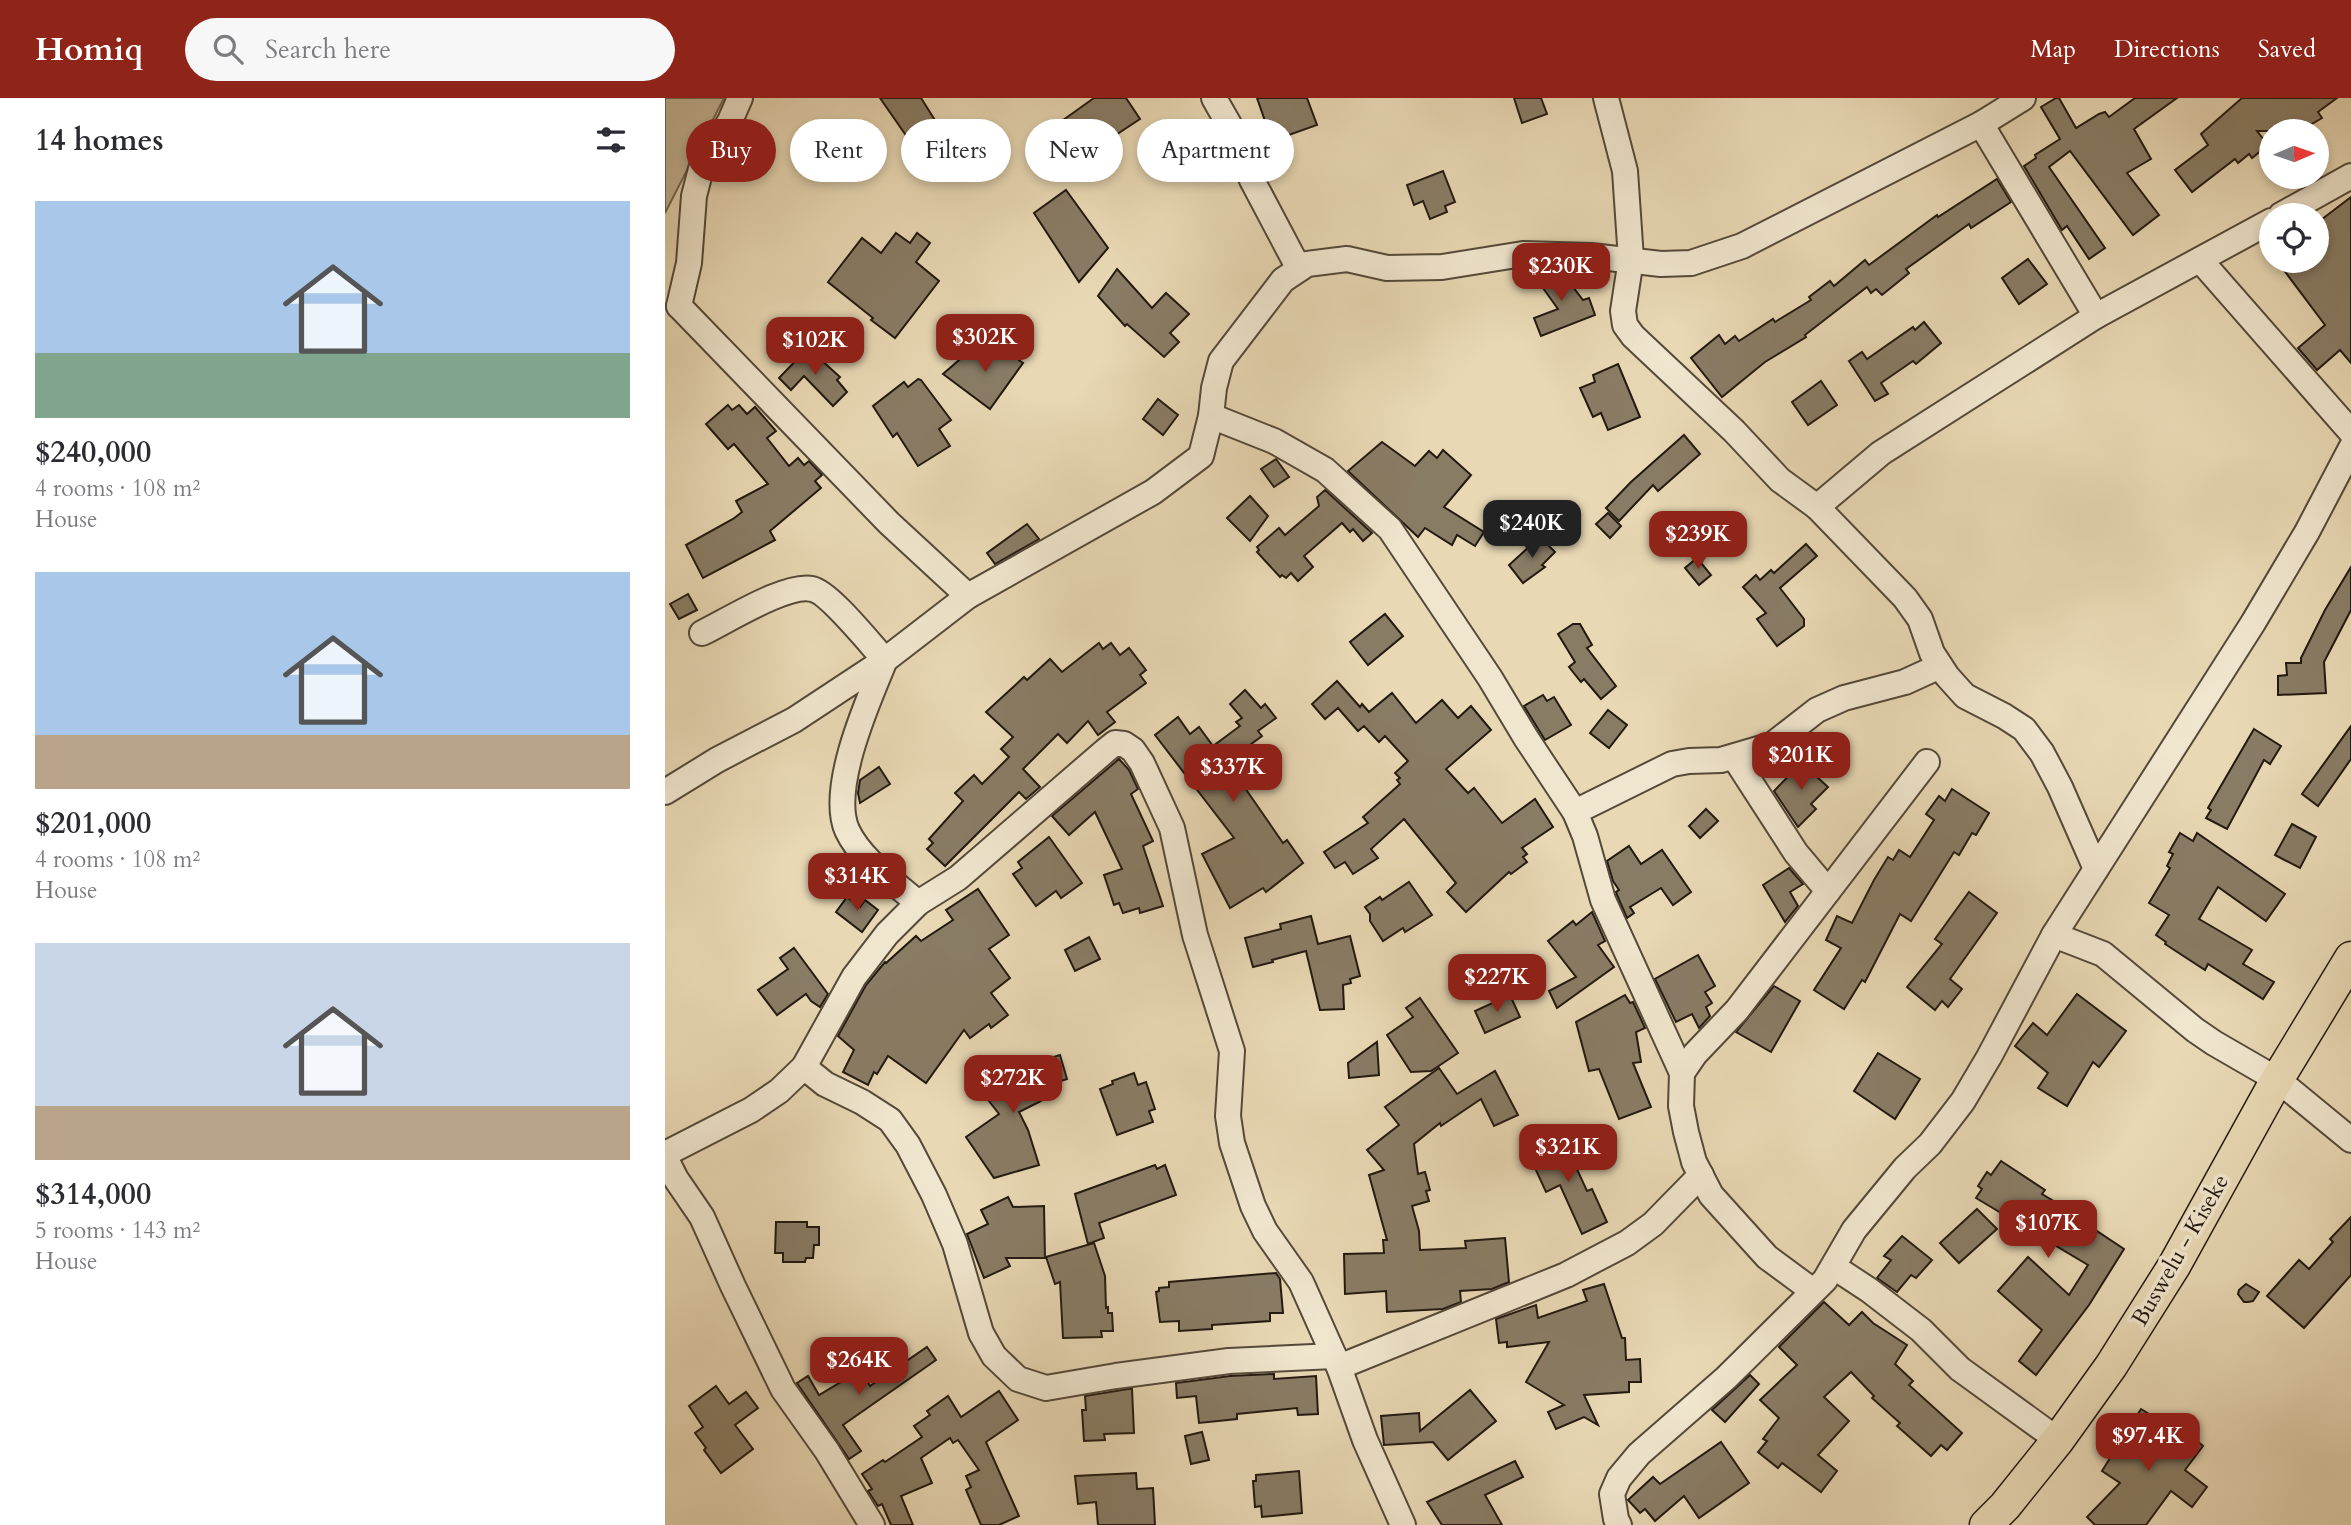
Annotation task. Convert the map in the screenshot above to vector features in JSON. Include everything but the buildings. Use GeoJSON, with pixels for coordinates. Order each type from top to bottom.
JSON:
{"type":"FeatureCollection","features":[{"type":"Feature","properties":{"kind":"main road","name":"Buswelu - Kiseke"},"geometry":{"type":"LineString","coordinates":[[1986,1525],[2005,1506],[2058,1440],[2111,1366],[2174,1266],[2278,1080],[2351,958]]}},
{"type":"Feature","properties":{"kind":"street"},"geometry":{"type":"LineString","coordinates":[[740,98],[730,121],[701,169],[694,196],[689,263],[672,307],[889,523],[968,596]]}},
{"type":"Feature","properties":{"kind":"street"},"geometry":{"type":"LineString","coordinates":[[1214,98],[1231,128],[1252,180],[1299,269]]}},
{"type":"Feature","properties":{"kind":"street"},"geometry":{"type":"LineString","coordinates":[[1606,98],[1625,171],[1631,259],[1623,311],[1625,325],[1633,336],[1734,431],[1780,480],[1818,507],[1905,598],[1920,619],[1932,653],[1965,696],[2024,729],[2042,753],[2060,787],[2096,869]]}},
{"type":"Feature","properties":{"kind":"street"},"geometry":{"type":"LineString","coordinates":[[665,792],[717,760],[794,720],[885,660],[968,596],[1153,492],[1201,456],[1221,361],[1283,280],[1307,264],[1347,259],[1387,268],[1442,267],[1523,254],[1631,259],[1661,264],[1691,263],[1742,246],[1981,124],[2023,98]]}},
{"type":"Feature","properties":{"kind":"street"},"geometry":{"type":"LineString","coordinates":[[1981,124],[2096,316]]}},
{"type":"Feature","properties":{"kind":"street"},"geometry":{"type":"LineString","coordinates":[[2303,203],[2351,176]]}},
{"type":"Feature","properties":{"kind":"street"},"geometry":{"type":"LineString","coordinates":[[1818,507],[1881,453],[2096,316],[2259,228]]}},
{"type":"Feature","properties":{"kind":"street"},"geometry":{"type":"LineString","coordinates":[[2201,261],[2351,432]]}},
{"type":"Feature","properties":{"kind":"street"},"geometry":{"type":"LineString","coordinates":[[1211,416],[1274,441],[1325,470],[1390,529],[1490,678],[1575,812],[1585,836],[1603,900],[1682,1073],[1681,1106],[1686,1132],[1694,1162],[1711,1195],[1767,1257],[1813,1291]]}},
{"type":"Feature","properties":{"kind":"street"},"geometry":{"type":"LineString","coordinates":[[1619,1525],[1612,1494],[1619,1478],[1639,1454],[1726,1378],[1825,1280],[1854,1230],[1905,1168],[1930,1144],[1963,1101],[2054,935],[2253,623],[2307,532],[2351,447]]}},
{"type":"Feature","properties":{"kind":"street"},"geometry":{"type":"LineString","coordinates":[[702,633],[793,588],[814,589],[829,600],[885,660]]}},
{"type":"Feature","properties":{"kind":"street"},"geometry":{"type":"LineString","coordinates":[[885,660],[861,719],[841,800],[847,829],[863,854],[918,903]]}},
{"type":"Feature","properties":{"kind":"street"},"geometry":{"type":"LineString","coordinates":[[1575,812],[1672,764],[1721,760],[1772,745],[1817,710],[1843,698],[1905,682],[1940,666]]}},
{"type":"Feature","properties":{"kind":"street"},"geometry":{"type":"LineString","coordinates":[[872,1525],[827,1451],[783,1389],[702,1217],[676,1179],[665,1155],[751,1110],[779,1091],[804,1068],[854,977],[887,934],[918,903],[958,878],[1115,743],[1124,744],[1133,750],[1172,828],[1195,935],[1232,1051],[1228,1116],[1232,1143],[1253,1206],[1265,1231],[1301,1282],[1336,1362],[1365,1440],[1403,1525]]}},
{"type":"Feature","properties":{"kind":"street"},"geometry":{"type":"LineString","coordinates":[[1734,757],[1796,853],[1828,891]]}},
{"type":"Feature","properties":{"kind":"street"},"geometry":{"type":"LineString","coordinates":[[1682,1073],[1695,1054],[1737,1010],[1927,762]]}},
{"type":"Feature","properties":{"kind":"street"},"geometry":{"type":"LineString","coordinates":[[2054,935],[2103,954],[2195,1030],[2278,1080],[2351,1140]]}},
{"type":"Feature","properties":{"kind":"street"},"geometry":{"type":"LineString","coordinates":[[804,1068],[825,1084],[862,1102],[890,1120],[908,1145],[955,1244],[981,1334],[994,1356],[1018,1379],[1046,1388],[1229,1361],[1336,1362],[1566,1275],[1627,1243],[1653,1224],[1701,1175]]}},
{"type":"Feature","properties":{"kind":"street"},"geometry":{"type":"LineString","coordinates":[[1834,1267],[1870,1290],[1921,1331],[1960,1370],[2058,1440]]}},
{"type":"Feature","properties":{"kind":"shaded area"},"geometry":{"type":"Polygon","coordinates":[[[665,98],[724,98],[713,119],[686,119],[686,172],[665,213],[665,98]]]}}]}
